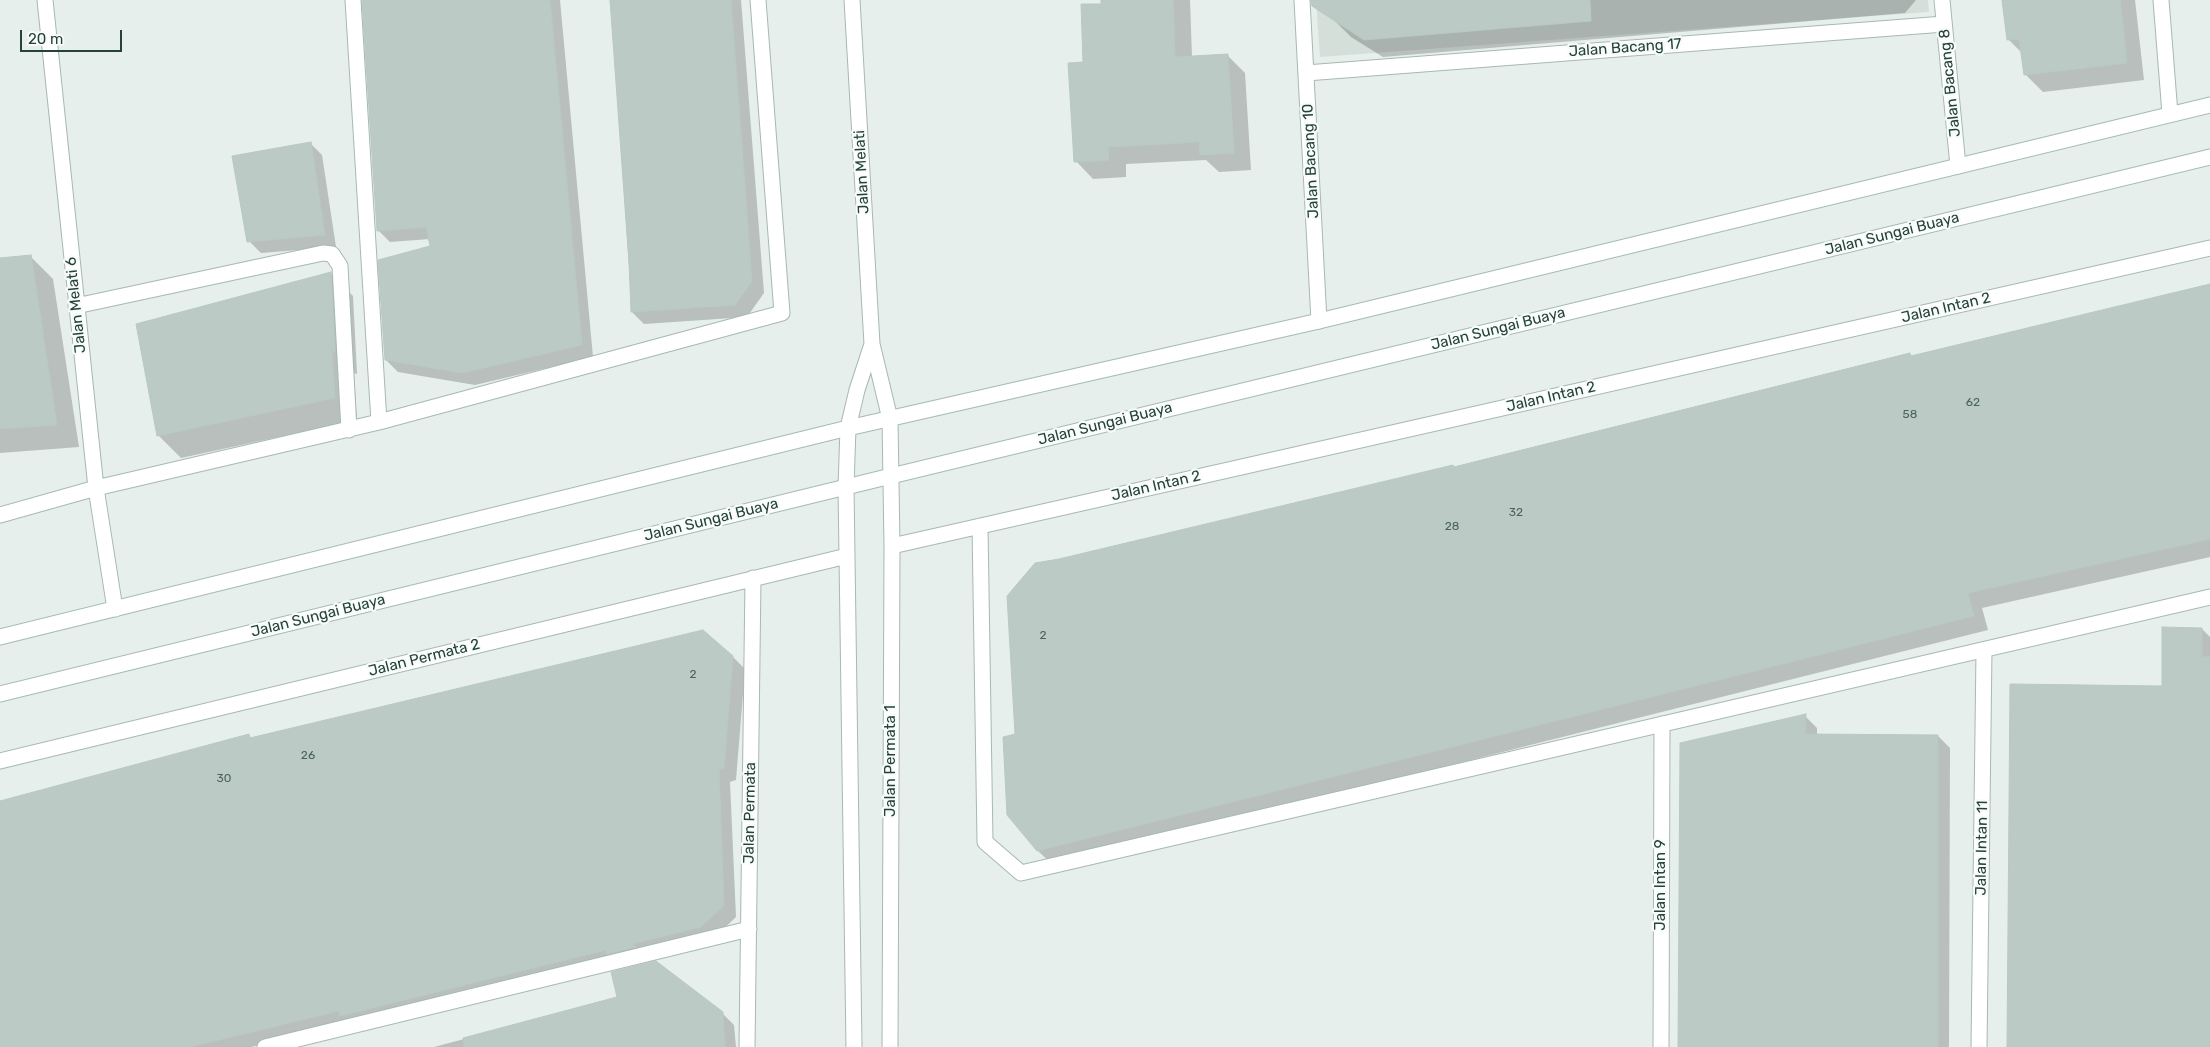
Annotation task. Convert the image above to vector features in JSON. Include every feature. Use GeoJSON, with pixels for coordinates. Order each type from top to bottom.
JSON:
{"type":"FeatureCollection","features":[{"type":"Feature","properties":{"kind":"street","name":"Jalan Melati 6"},"geometry":{"type":"LineString","coordinates":[[45,0],[96,488],[116,609]]}},
{"type":"Feature","properties":{"kind":"street"},"geometry":{"type":"LineString","coordinates":[[353,0],[379,422]]}},
{"type":"Feature","properties":{"kind":"street"},"geometry":{"type":"LineString","coordinates":[[0,515],[96,488],[349,430],[782,314],[758,0]]}},
{"type":"Feature","properties":{"kind":"street","name":"Jalan Melati"},"geometry":{"type":"LineString","coordinates":[[852,0],[872,344],[890,419],[891,476]]}},
{"type":"Feature","properties":{"kind":"street","name":"Jalan Bacang 10"},"geometry":{"type":"LineString","coordinates":[[1302,0],[1320,321]]}},
{"type":"Feature","properties":{"kind":"street","name":"Jalan Bacang 8"},"geometry":{"type":"LineString","coordinates":[[1942,0],[1958,166]]}},
{"type":"Feature","properties":{"kind":"street"},"geometry":{"type":"LineString","coordinates":[[2161,0],[2170,114]]}},
{"type":"Feature","properties":{"kind":"street","name":"Jalan Bacang 17"},"geometry":{"type":"LineString","coordinates":[[1306,73],[1944,24]]}},
{"type":"Feature","properties":{"kind":"street"},"geometry":{"type":"LineString","coordinates":[[0,637],[848,428],[1320,321],[2210,105]]}},
{"type":"Feature","properties":{"kind":"street","name":"Jalan Sungai Buaya"},"geometry":{"type":"LineString","coordinates":[[0,694],[2210,157]]}},
{"type":"Feature","properties":{"kind":"street","name":"Jalan Intan 2"},"geometry":{"type":"LineString","coordinates":[[892,546],[2210,248]]}},
{"type":"Feature","properties":{"kind":"street"},"geometry":{"type":"LineString","coordinates":[[76,306],[323,253],[332,254],[340,266],[349,430]]}},
{"type":"Feature","properties":{"kind":"street","name":"Jalan Melati"},"geometry":{"type":"LineString","coordinates":[[846,487],[848,428],[857,390],[872,344]]}},
{"type":"Feature","properties":{"kind":"street","name":"Jalan Permata 1"},"geometry":{"type":"LineString","coordinates":[[890,1047],[891,476]]}},
{"type":"Feature","properties":{"kind":"street"},"geometry":{"type":"LineString","coordinates":[[846,487],[854,1047]]}},
{"type":"Feature","properties":{"kind":"street"},"geometry":{"type":"LineString","coordinates":[[980,526],[985,842],[1021,873],[2210,597]]}},
{"type":"Feature","properties":{"kind":"street","name":"Jalan Permata 2"},"geometry":{"type":"LineString","coordinates":[[0,761],[848,556]]}},
{"type":"Feature","properties":{"kind":"street","name":"Jalan Permata"},"geometry":{"type":"LineString","coordinates":[[747,1047],[753,578]]}},
{"type":"Feature","properties":{"kind":"street","name":"Jalan Intan 11"},"geometry":{"type":"LineString","coordinates":[[1979,1047],[1984,650]]}},
{"type":"Feature","properties":{"kind":"street","name":"Jalan Intan 9"},"geometry":{"type":"LineString","coordinates":[[1660,1047],[1662,724]]}},
{"type":"Feature","properties":{"kind":"street"},"geometry":{"type":"LineString","coordinates":[[265,1047],[749,929]]}},
{"type":"Feature","properties":{"kind":"shaded area"},"geometry":{"type":"Polygon","coordinates":[[[1316,0],[1928,0],[1929,12],[1320,57],[1316,0]]]}},
{"type":"Feature","properties":{"kind":"building"},"geometry":{"type":"Polygon","coordinates":[[[362,0],[550,0],[582,345],[462,373],[385,360],[378,260],[430,246],[426,227],[377,231],[362,0]]]}},
{"type":"Feature","properties":{"kind":"building"},"geometry":{"type":"Polygon","coordinates":[[[610,0],[731,0],[752,281],[735,305],[631,312],[610,0]]]}},
{"type":"Feature","properties":{"kind":"building"},"geometry":{"type":"Polygon","coordinates":[[[1101,0],[1173,0],[1175,57],[1228,54],[1234,153],[1200,155],[1199,142],[1108,147],[1109,160],[1074,162],[1068,63],[1083,62],[1081,4],[1101,4],[1101,0]]]}},
{"type":"Feature","properties":{"kind":"building"},"geometry":{"type":"Polygon","coordinates":[[[1311,0],[1590,0],[1591,21],[1364,40],[1312,6],[1311,0]]]}},
{"type":"Feature","properties":{"kind":"building"},"geometry":{"type":"Polygon","coordinates":[[[2002,0],[2120,0],[2127,63],[2024,75],[2019,39],[2007,40],[2002,0]]]}},
{"type":"Feature","properties":{"kind":"building"},"geometry":{"type":"Polygon","coordinates":[[[311,142],[325,235],[247,242],[232,156],[311,142]]]}},
{"type":"Feature","properties":{"kind":"building"},"geometry":{"type":"Polygon","coordinates":[[[31,255],[57,425],[0,429],[0,258],[31,255]]]}},
{"type":"Feature","properties":{"kind":"building"},"geometry":{"type":"Polygon","coordinates":[[[331,272],[335,352],[332,351],[335,398],[157,436],[136,324],[331,272]]]}},
{"type":"Feature","properties":{"kind":"building"},"geometry":{"type":"Polygon","coordinates":[[[2210,284],[2210,539],[1968,593],[1974,616],[1037,851],[1007,815],[1003,737],[1015,734],[1007,596],[1035,563],[1059,559],[1453,465],[1454,467],[1910,353],[1911,356],[2210,284]]]}},
{"type":"Feature","properties":{"kind":"building"},"geometry":{"type":"Polygon","coordinates":[[[2162,627],[2202,628],[2202,657],[2210,657],[2210,1047],[2007,1047],[2010,684],[2162,686],[2162,627]]]}},
{"type":"Feature","properties":{"kind":"building"},"geometry":{"type":"Polygon","coordinates":[[[703,630],[733,656],[724,768],[719,770],[724,905],[701,927],[632,944],[636,947],[606,954],[606,950],[340,1016],[339,1011],[190,1047],[0,1047],[0,801],[249,734],[250,738],[703,630]]]}},
{"type":"Feature","properties":{"kind":"building"},"geometry":{"type":"Polygon","coordinates":[[[1806,714],[1805,734],[1938,735],[1938,1047],[1678,1047],[1680,743],[1806,714]]]}},
{"type":"Feature","properties":{"kind":"building"},"geometry":{"type":"Polygon","coordinates":[[[656,961],[723,1012],[725,1047],[464,1047],[463,1038],[617,997],[611,972],[656,961]]]}}]}
